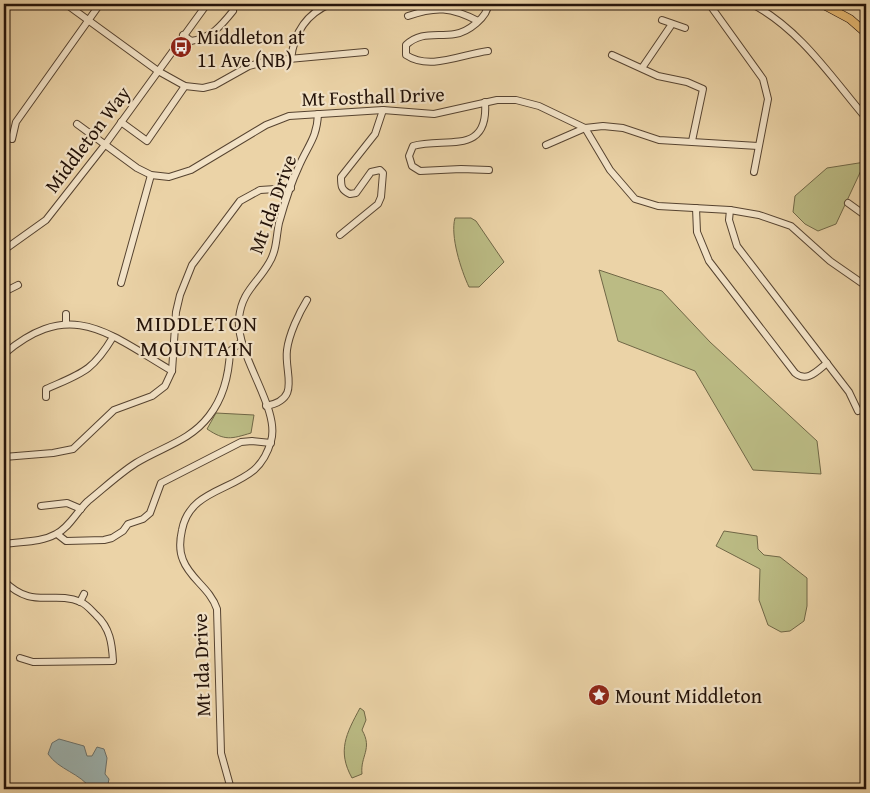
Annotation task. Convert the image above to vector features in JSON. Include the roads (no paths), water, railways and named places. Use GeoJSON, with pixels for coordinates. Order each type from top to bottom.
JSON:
{"type":"FeatureCollection","features":[{"type":"Feature","properties":{"kind":"main road"},"geometry":{"type":"LineString","coordinates":[[822,4],[850,20],[866,33]]}},
{"type":"Feature","properties":{"kind":"street"},"geometry":{"type":"LineString","coordinates":[[66,4],[158,71],[185,86],[204,88],[215,85],[249,66],[267,61],[365,52]]}},
{"type":"Feature","properties":{"kind":"street"},"geometry":{"type":"LineString","coordinates":[[12,140],[16,122],[100,4]]}},
{"type":"Feature","properties":{"kind":"street","name":"Middleton Way"},"geometry":{"type":"LineString","coordinates":[[4,250],[46,220],[104,146],[183,34],[207,4]]}},
{"type":"Feature","properties":{"kind":"street"},"geometry":{"type":"LineString","coordinates":[[291,59],[293,44],[303,25],[316,11],[330,4]]}},
{"type":"Feature","properties":{"kind":"street"},"geometry":{"type":"LineString","coordinates":[[488,4],[485,16],[456,34],[427,34],[412,40],[406,45],[406,55],[415,61],[426,63],[488,51]]}},
{"type":"Feature","properties":{"kind":"street"},"geometry":{"type":"LineString","coordinates":[[712,4],[712,8],[763,79],[767,90],[768,100],[754,172]]}},
{"type":"Feature","properties":{"kind":"street"},"geometry":{"type":"LineString","coordinates":[[752,4],[777,19],[810,50],[866,118]]}},
{"type":"Feature","properties":{"kind":"street"},"geometry":{"type":"LineString","coordinates":[[408,16],[438,8],[465,14],[478,21]]}},
{"type":"Feature","properties":{"kind":"street"},"geometry":{"type":"LineString","coordinates":[[183,34],[191,41],[201,40],[221,26],[233,12]]}},
{"type":"Feature","properties":{"kind":"street"},"geometry":{"type":"LineString","coordinates":[[662,20],[686,28]]}},
{"type":"Feature","properties":{"kind":"street"},"geometry":{"type":"LineString","coordinates":[[642,68],[672,24]]}},
{"type":"Feature","properties":{"kind":"street"},"geometry":{"type":"LineString","coordinates":[[612,55],[658,76],[687,82],[703,89],[692,141]]}},
{"type":"Feature","properties":{"kind":"street"},"geometry":{"type":"LineString","coordinates":[[121,122],[147,141],[185,86]]}},
{"type":"Feature","properties":{"kind":"street","name":"Mt Fosthall Drive"},"geometry":{"type":"LineString","coordinates":[[77,124],[104,146],[137,168],[151,175],[169,177],[192,170],[266,125],[289,116],[383,110],[434,114],[485,102],[516,100],[539,106],[585,128]]}},
{"type":"Feature","properties":{"kind":"street"},"geometry":{"type":"LineString","coordinates":[[485,102],[486,116],[481,131],[468,140],[452,144],[428,142],[413,146],[409,156],[412,166],[420,171],[461,168],[489,170]]}},
{"type":"Feature","properties":{"kind":"street"},"geometry":{"type":"LineString","coordinates":[[340,235],[378,204],[381,197],[383,173],[380,170],[372,172],[356,192],[350,194],[344,191],[341,185],[341,177],[375,134],[383,110]]}},
{"type":"Feature","properties":{"kind":"street","name":"Mt Ida Drive"},"geometry":{"type":"LineString","coordinates":[[231,789],[220,753],[217,609],[209,592],[187,570],[182,558],[180,539],[187,515],[199,500],[255,469],[267,454],[272,426],[241,342],[239,320],[246,292],[272,257],[279,222],[299,165],[310,148],[318,129],[318,114]]}},
{"type":"Feature","properties":{"kind":"street"},"geometry":{"type":"LineString","coordinates":[[546,145],[585,128],[603,126],[623,128],[659,140],[758,146]]}},
{"type":"Feature","properties":{"kind":"street"},"geometry":{"type":"LineString","coordinates":[[585,128],[610,170],[622,187],[635,199],[658,206],[730,210],[758,215],[792,226],[830,261],[866,286]]}},
{"type":"Feature","properties":{"kind":"street"},"geometry":{"type":"LineString","coordinates":[[122,283],[151,175]]}},
{"type":"Feature","properties":{"kind":"street"},"geometry":{"type":"LineString","coordinates":[[4,457],[53,453],[73,449],[114,410],[152,396],[164,386],[172,371],[176,312],[182,288],[192,266],[240,201],[260,190],[291,188]]}},
{"type":"Feature","properties":{"kind":"street"},"geometry":{"type":"LineString","coordinates":[[848,203],[866,216]]}},
{"type":"Feature","properties":{"kind":"street"},"geometry":{"type":"LineString","coordinates":[[696,208],[697,232],[709,261],[794,373],[802,377],[811,376],[827,363]]}},
{"type":"Feature","properties":{"kind":"street"},"geometry":{"type":"LineString","coordinates":[[730,210],[729,220],[737,246],[849,392],[858,411]]}},
{"type":"Feature","properties":{"kind":"street"},"geometry":{"type":"LineString","coordinates":[[4,292],[18,285]]}},
{"type":"Feature","properties":{"kind":"street"},"geometry":{"type":"LineString","coordinates":[[266,406],[281,401],[288,394],[290,384],[288,347],[307,300]]}},
{"type":"Feature","properties":{"kind":"street"},"geometry":{"type":"LineString","coordinates":[[66,314],[66,324]]}},
{"type":"Feature","properties":{"kind":"street"},"geometry":{"type":"LineString","coordinates":[[4,354],[20,340],[66,324],[94,327],[172,371]]}},
{"type":"Feature","properties":{"kind":"street"},"geometry":{"type":"LineString","coordinates":[[46,397],[46,389],[87,370],[100,358],[113,337]]}},
{"type":"Feature","properties":{"kind":"street"},"geometry":{"type":"LineString","coordinates":[[4,544],[40,540],[57,534],[81,509],[136,463],[183,440],[197,430],[210,415],[220,399],[229,374],[230,352],[241,342]]}},
{"type":"Feature","properties":{"kind":"street"},"geometry":{"type":"LineString","coordinates":[[57,534],[66,541],[104,540],[123,531],[128,524],[143,519],[150,514],[161,483],[241,442],[270,443]]}},
{"type":"Feature","properties":{"kind":"street"},"geometry":{"type":"LineString","coordinates":[[41,506],[67,503],[81,509]]}},
{"type":"Feature","properties":{"kind":"street"},"geometry":{"type":"LineString","coordinates":[[4,581],[11,588],[27,597],[80,602],[99,618],[111,640],[112,661],[33,662],[20,658]]}},
{"type":"Feature","properties":{"kind":"street"},"geometry":{"type":"LineString","coordinates":[[80,602],[84,594]]}},
{"type":"Feature","properties":{"kind":"water"},"geometry":{"type":"Polygon","coordinates":[[[59,739],[84,746],[87,756],[92,756],[97,747],[104,749],[107,758],[105,774],[109,779],[107,789],[91,789],[48,754],[52,743],[59,739]]]}},
{"type":"Feature","properties":{"kind":"place","name":"Middleton at 11 Ave (NB)"},"geometry":{"type":"Point","coordinates":[181,47]}},
{"type":"Feature","properties":{"kind":"place","name":"Mount Middleton"},"geometry":{"type":"Point","coordinates":[599,695]}},
{"type":"Feature","properties":{"kind":"district","name":"MIDDLETON MOUNTAIN"},"geometry":{"type":"Point","coordinates":[197,336]}}]}
